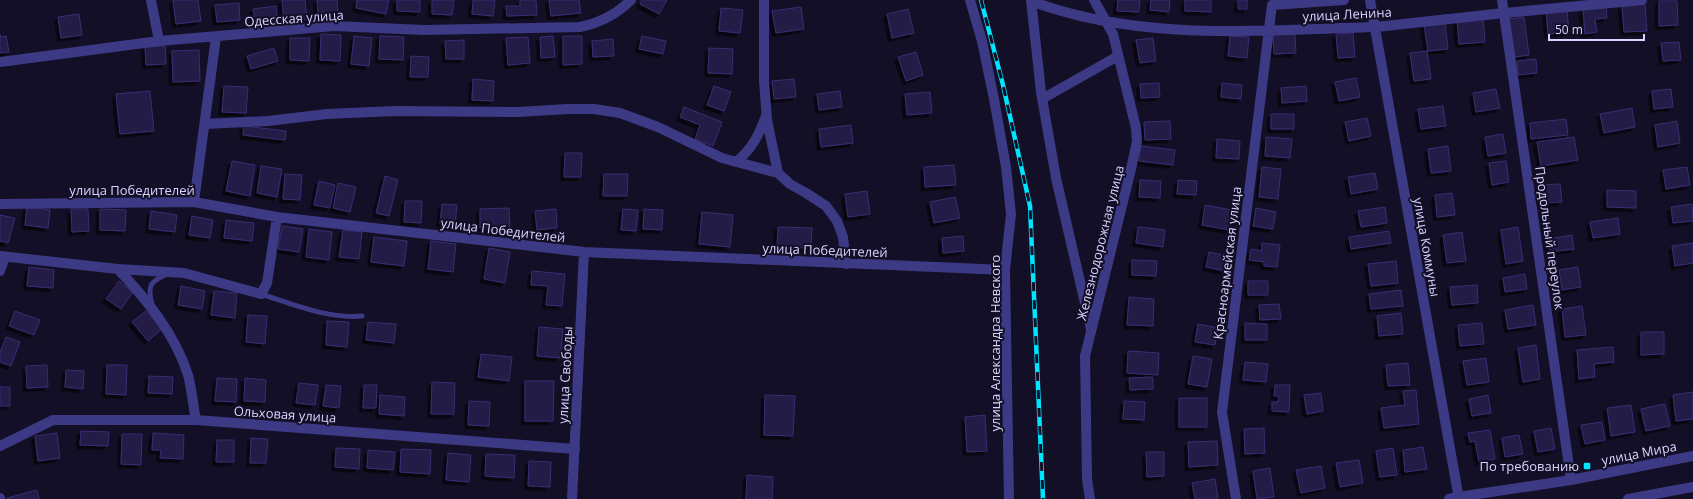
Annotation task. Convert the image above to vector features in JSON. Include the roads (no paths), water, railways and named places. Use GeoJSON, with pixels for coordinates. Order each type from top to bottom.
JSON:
{"type":"FeatureCollection","features":[{"type":"Feature","properties":{"kind":"street"},"geometry":{"type":"LineString","coordinates":[[151,0],[159,41]]}},
{"type":"Feature","properties":{"kind":"street","name":"Одесская улица"},"geometry":{"type":"LineString","coordinates":[[0,62],[159,41],[334,26],[424,30],[580,26],[595,24],[626,6],[631,0]]}},
{"type":"Feature","properties":{"kind":"street"},"geometry":{"type":"LineString","coordinates":[[764,0],[764,81],[766,114],[778,173]]}},
{"type":"Feature","properties":{"kind":"street","name":"улица Александра Невского"},"geometry":{"type":"LineString","coordinates":[[970,0],[982,41],[1006,167],[1011,214],[1005,270],[1009,499]]}},
{"type":"Feature","properties":{"kind":"street"},"geometry":{"type":"LineString","coordinates":[[1031,0],[1042,99],[1056,178],[1091,331]]}},
{"type":"Feature","properties":{"kind":"street","name":"улица Ленина"},"geometry":{"type":"LineString","coordinates":[[1031,0],[1052,9],[1138,27],[1219,31],[1376,27],[1642,0]]}},
{"type":"Feature","properties":{"kind":"street","name":"Железнодорожная улица"},"geometry":{"type":"LineString","coordinates":[[1090,499],[1087,479],[1085,356],[1137,141],[1136,128],[1113,34],[1094,0]]}},
{"type":"Feature","properties":{"kind":"street","name":"улица Ленина"},"geometry":{"type":"LineString","coordinates":[[1269,30],[1272,5],[1344,0]]}},
{"type":"Feature","properties":{"kind":"street","name":"улица Коммуны"},"geometry":{"type":"LineString","coordinates":[[1370,0],[1376,27],[1455,498]]}},
{"type":"Feature","properties":{"kind":"street","name":"Продольный переулок"},"geometry":{"type":"LineString","coordinates":[[1502,0],[1571,480]]}},
{"type":"Feature","properties":{"kind":"street","name":"Красноармейская улица"},"geometry":{"type":"LineString","coordinates":[[1236,499],[1222,412],[1269,30]]}},
{"type":"Feature","properties":{"kind":"street"},"geometry":{"type":"LineString","coordinates":[[194,202],[216,37]]}},
{"type":"Feature","properties":{"kind":"street"},"geometry":{"type":"LineString","coordinates":[[1042,99],[1118,56]]}},
{"type":"Feature","properties":{"kind":"street"},"geometry":{"type":"LineString","coordinates":[[205,124],[268,121],[358,112],[457,110],[518,112],[594,109],[627,116],[658,127],[722,158],[778,173],[790,184],[826,206],[837,221],[843,237],[846,264]]}},
{"type":"Feature","properties":{"kind":"street"},"geometry":{"type":"LineString","coordinates":[[736,162],[754,145],[766,114]]}},
{"type":"Feature","properties":{"kind":"street","name":"улица Победителей"},"geometry":{"type":"LineString","coordinates":[[0,204],[194,202],[277,217],[584,252],[1005,270]]}},
{"type":"Feature","properties":{"kind":"street"},"geometry":{"type":"LineString","coordinates":[[0,271],[3,257],[118,269],[184,273],[260,294],[267,283],[277,217]]}},
{"type":"Feature","properties":{"kind":"street","name":"улица Свободы"},"geometry":{"type":"LineString","coordinates":[[572,499],[584,252]]}},
{"type":"Feature","properties":{"kind":"street"},"geometry":{"type":"LineString","coordinates":[[118,269],[154,309],[179,352],[188,377],[196,420]]}},
{"type":"Feature","properties":{"kind":"street","name":"Ольховая улица"},"geometry":{"type":"LineString","coordinates":[[0,446],[53,420],[196,420],[574,449]]}},
{"type":"Feature","properties":{"kind":"street","name":"улица Мира"},"geometry":{"type":"LineString","coordinates":[[1455,498],[1571,480],[1693,456]]}},
{"type":"Feature","properties":{"kind":"street"},"geometry":{"type":"LineString","coordinates":[[1628,499],[1693,487]]}},
{"type":"Feature","properties":{"kind":"lane"},"geometry":{"type":"LineString","coordinates":[[154,309],[150,290],[151,284],[157,278],[172,272]]}},
{"type":"Feature","properties":{"kind":"lane"},"geometry":{"type":"LineString","coordinates":[[260,294],[330,314],[346,317],[362,316]]}},
{"type":"Feature","properties":{"kind":"railway"},"geometry":{"type":"LineString","coordinates":[[981,0],[1003,85],[1030,206],[1043,499]]}},
{"type":"Feature","properties":{"kind":"place","name":"По требованию"},"geometry":{"type":"Point","coordinates":[1587,466]}}]}
